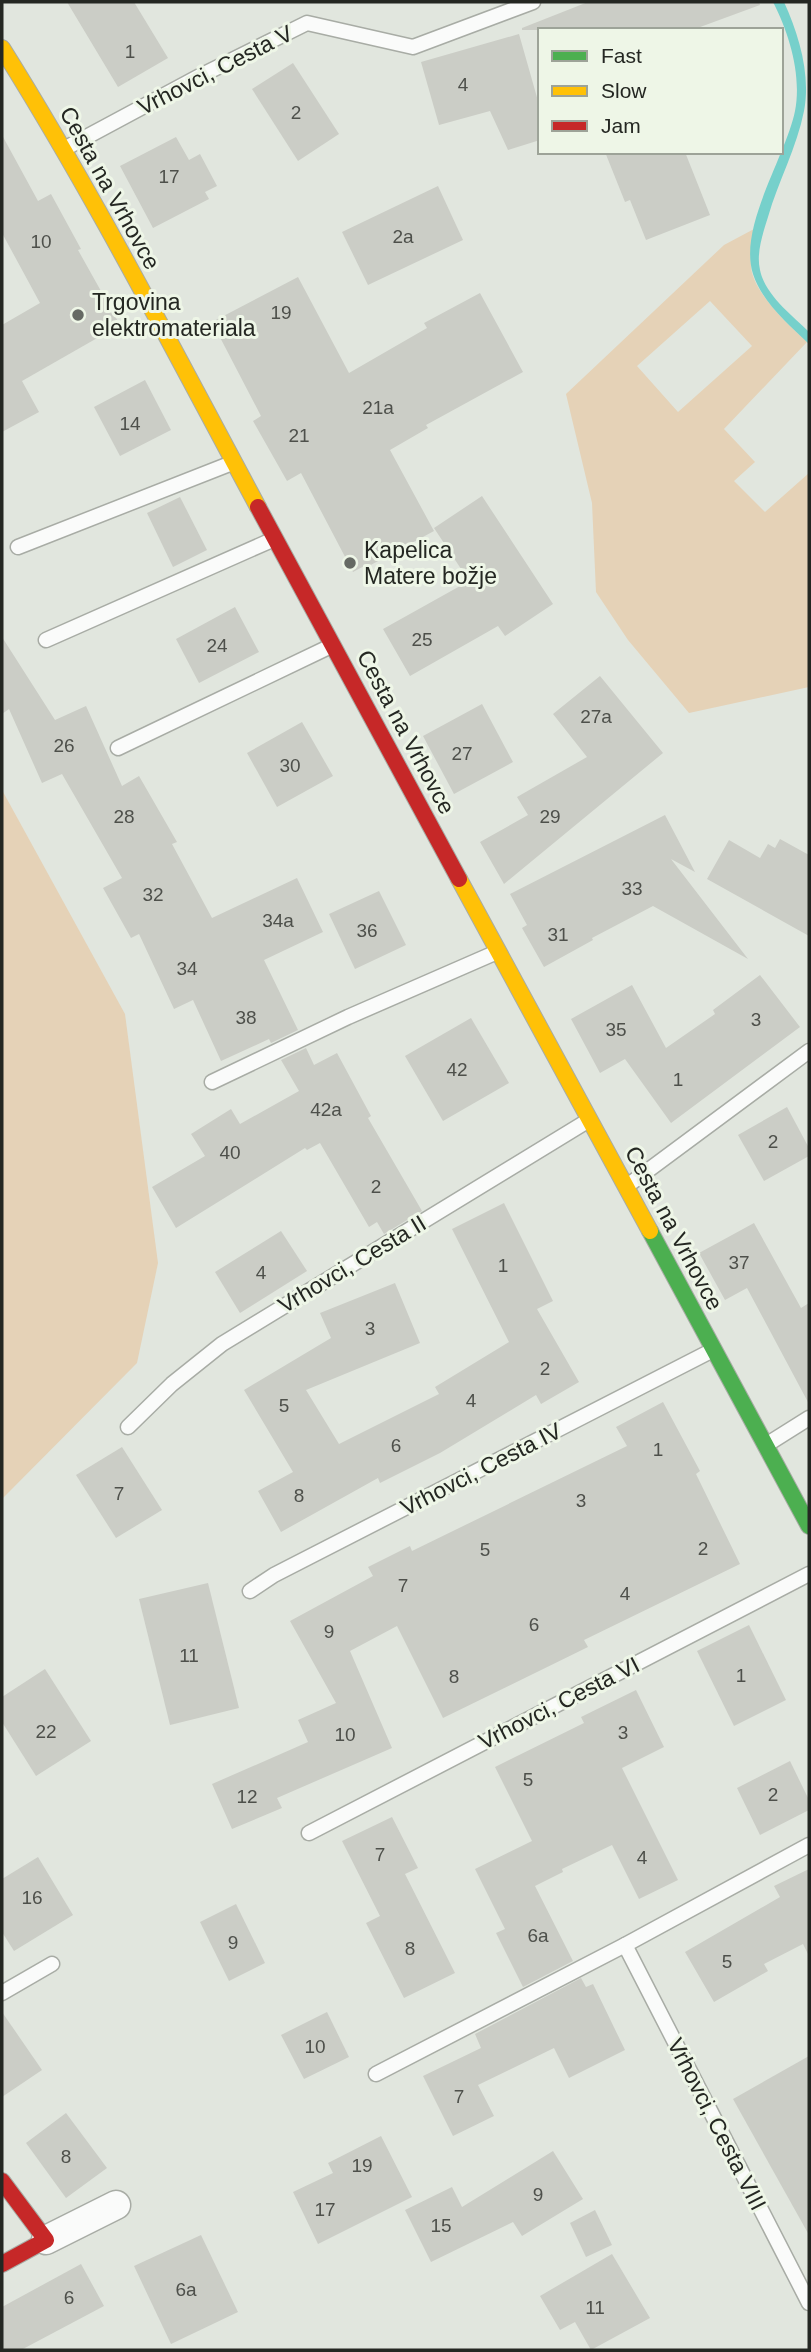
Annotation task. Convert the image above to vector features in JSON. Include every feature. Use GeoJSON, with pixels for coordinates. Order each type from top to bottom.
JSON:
{"type":"FeatureCollection","features":[{"type":"Feature","properties":{"kind":"street","name":"Cesta na Vrhovce"},"geometry":{"type":"LineString","coordinates":[[2,48],[63,150],[275,538],[809,1526]]}},
{"type":"Feature","properties":{"kind":"street"},"geometry":{"type":"LineString","coordinates":[[2,2181],[46,2240]]}},
{"type":"Feature","properties":{"kind":"street"},"geometry":{"type":"LineString","coordinates":[[2,2264],[116,2205]]}},
{"type":"Feature","properties":{"kind":"lane","name":"Vrhovci, Cesta V"},"geometry":{"type":"LineString","coordinates":[[63,150],[200,76],[307,23],[413,47],[533,2]]}},
{"type":"Feature","properties":{"kind":"lane"},"geometry":{"type":"LineString","coordinates":[[18,547],[234,463]]}},
{"type":"Feature","properties":{"kind":"lane"},"geometry":{"type":"LineString","coordinates":[[46,639],[275,538]]}},
{"type":"Feature","properties":{"kind":"lane","name":"Cesta na Vrhovce"},"geometry":{"type":"LineString","coordinates":[[118,748],[333,645]]}},
{"type":"Feature","properties":{"kind":"lane"},"geometry":{"type":"LineString","coordinates":[[212,1082],[348,1017],[499,952]]}},
{"type":"Feature","properties":{"kind":"lane"},"geometry":{"type":"LineString","coordinates":[[626,1187],[809,1051]]}},
{"type":"Feature","properties":{"kind":"lane","name":"Vrhovci, Cesta II"},"geometry":{"type":"LineString","coordinates":[[128,1426],[172,1384],[222,1344],[590,1120]]}},
{"type":"Feature","properties":{"kind":"lane","name":"Vrhovci, Cesta IV"},"geometry":{"type":"LineString","coordinates":[[250,1591],[274,1574],[714,1350]]}},
{"type":"Feature","properties":{"kind":"lane"},"geometry":{"type":"LineString","coordinates":[[765,1446],[809,1418]]}},
{"type":"Feature","properties":{"kind":"lane","name":"Vrhovci, Cesta VI"},"geometry":{"type":"LineString","coordinates":[[309,1833],[809,1574]]}},
{"type":"Feature","properties":{"kind":"lane"},"geometry":{"type":"LineString","coordinates":[[376,2074],[625,1945],[809,1845]]}},
{"type":"Feature","properties":{"kind":"lane","name":"Vrhovci, Cesta VIII"},"geometry":{"type":"LineString","coordinates":[[625,1945],[809,2303]]}},
{"type":"Feature","properties":{"kind":"lane"},"geometry":{"type":"LineString","coordinates":[[2,1993],[52,1964]]}},
{"type":"Feature","properties":{"kind":"shaded area"},"geometry":{"type":"Polygon","coordinates":[[[754,229],[751,262],[756,282],[775,310],[807,342],[724,429],[755,462],[734,481],[765,512],[809,473],[809,687],[689,713],[628,640],[596,592],[592,503],[566,394],[724,245],[754,229]],[[710,301],[637,366],[678,412],[752,346],[710,301]]]}},
{"type":"Feature","properties":{"kind":"shaded area"},"geometry":{"type":"Polygon","coordinates":[[[2,790],[125,1014],[158,1263],[137,1363],[2,1499],[2,790]]]}},
{"type":"Feature","properties":{"kind":"water"},"geometry":{"type":"Polygon","coordinates":[[[773,2],[784,2],[794,28],[805,69],[806,97],[797,138],[764,230],[759,263],[767,288],[787,312],[809,332],[809,344],[776,312],[763,294],[753,274],[750,255],[757,214],[780,154],[783,154],[795,111],[797,83],[793,55],[773,2]]]}},
{"type":"Feature","properties":{"kind":"building"},"geometry":{"type":"Polygon","coordinates":[[[67,2],[134,2],[168,58],[118,87],[67,2]]]}},
{"type":"Feature","properties":{"kind":"building"},"geometry":{"type":"Polygon","coordinates":[[[588,2],[759,2],[760,5],[697,28],[522,28],[588,2]]]}},
{"type":"Feature","properties":{"kind":"building"},"geometry":{"type":"Polygon","coordinates":[[[519,34],[538,101],[538,141],[508,150],[490,111],[439,125],[421,62],[519,34]]]}},
{"type":"Feature","properties":{"kind":"building"},"geometry":{"type":"Polygon","coordinates":[[[293,63],[339,134],[298,161],[252,89],[293,63]]]}},
{"type":"Feature","properties":{"kind":"building"},"geometry":{"type":"Polygon","coordinates":[[[2,135],[38,201],[51,194],[81,249],[78,250],[120,325],[22,381],[39,412],[2,432],[2,325],[40,303],[2,233],[2,135]]]}},
{"type":"Feature","properties":{"kind":"building"},"geometry":{"type":"Polygon","coordinates":[[[176,137],[189,160],[200,154],[217,186],[205,192],[209,199],[153,228],[120,166],[176,137]]]}},
{"type":"Feature","properties":{"kind":"building"},"geometry":{"type":"Polygon","coordinates":[[[606,154],[686,154],[710,215],[646,240],[630,200],[625,202],[606,154]]]}},
{"type":"Feature","properties":{"kind":"building"},"geometry":{"type":"Polygon","coordinates":[[[438,186],[463,240],[368,285],[342,232],[438,186]]]}},
{"type":"Feature","properties":{"kind":"building"},"geometry":{"type":"Polygon","coordinates":[[[298,277],[349,373],[427,328],[424,323],[480,293],[523,372],[426,425],[428,428],[390,450],[434,531],[353,572],[301,473],[287,481],[253,421],[261,416],[212,322],[298,277]]]}},
{"type":"Feature","properties":{"kind":"building"},"geometry":{"type":"Polygon","coordinates":[[[145,380],[171,430],[120,456],[94,407],[145,380]]]}},
{"type":"Feature","properties":{"kind":"building"},"geometry":{"type":"Polygon","coordinates":[[[482,496],[553,604],[505,636],[498,626],[410,676],[383,629],[469,581],[434,528],[482,496]]]}},
{"type":"Feature","properties":{"kind":"building"},"geometry":{"type":"Polygon","coordinates":[[[180,497],[207,550],[173,567],[147,513],[180,497]]]}},
{"type":"Feature","properties":{"kind":"building"},"geometry":{"type":"Polygon","coordinates":[[[235,607],[259,652],[199,683],[176,639],[235,607]]]}},
{"type":"Feature","properties":{"kind":"building"},"geometry":{"type":"Polygon","coordinates":[[[2,637],[55,720],[86,706],[122,786],[139,776],[177,842],[172,844],[212,918],[297,878],[323,932],[264,960],[298,1030],[271,1043],[269,1039],[221,1061],[193,1000],[174,1009],[139,934],[131,938],[103,888],[122,878],[62,774],[42,783],[9,709],[2,714],[2,637]]]}},
{"type":"Feature","properties":{"kind":"building"},"geometry":{"type":"Polygon","coordinates":[[[600,676],[663,753],[504,884],[480,842],[528,815],[517,797],[587,757],[553,714],[600,676]]]}},
{"type":"Feature","properties":{"kind":"building"},"geometry":{"type":"Polygon","coordinates":[[[482,704],[513,762],[454,794],[423,736],[482,704]]]}},
{"type":"Feature","properties":{"kind":"building"},"geometry":{"type":"Polygon","coordinates":[[[302,722],[333,776],[277,807],[247,753],[302,722]]]}},
{"type":"Feature","properties":{"kind":"building"},"geometry":{"type":"Polygon","coordinates":[[[665,815],[695,872],[671,859],[748,959],[653,906],[544,967],[522,928],[527,925],[510,894],[665,815]]]}},
{"type":"Feature","properties":{"kind":"building"},"geometry":{"type":"Polygon","coordinates":[[[780,839],[809,855],[809,936],[707,879],[729,840],[760,858],[768,844],[775,848],[780,839]]]}},
{"type":"Feature","properties":{"kind":"building"},"geometry":{"type":"Polygon","coordinates":[[[379,891],[406,945],[355,969],[329,914],[379,891]]]}},
{"type":"Feature","properties":{"kind":"building"},"geometry":{"type":"Polygon","coordinates":[[[760,975],[800,1027],[671,1123],[625,1059],[600,1073],[571,1019],[632,985],[666,1048],[715,1014],[713,1010],[760,975]]]}},
{"type":"Feature","properties":{"kind":"building"},"geometry":{"type":"Polygon","coordinates":[[[471,1018],[509,1083],[443,1121],[405,1056],[471,1018]]]}},
{"type":"Feature","properties":{"kind":"building"},"geometry":{"type":"Polygon","coordinates":[[[306,1048],[314,1065],[337,1053],[371,1116],[368,1118],[422,1211],[384,1234],[377,1222],[369,1227],[320,1143],[307,1150],[305,1148],[176,1228],[152,1187],[205,1156],[191,1134],[231,1109],[240,1124],[299,1091],[281,1060],[306,1048]]]}},
{"type":"Feature","properties":{"kind":"building"},"geometry":{"type":"Polygon","coordinates":[[[787,1107],[809,1148],[809,1156],[764,1181],[738,1135],[787,1107]]]}},
{"type":"Feature","properties":{"kind":"building"},"geometry":{"type":"Polygon","coordinates":[[[504,1203],[553,1301],[537,1309],[579,1382],[541,1404],[536,1395],[440,1453],[380,1483],[378,1478],[281,1532],[258,1491],[293,1472],[244,1390],[331,1338],[320,1313],[395,1283],[420,1343],[306,1390],[339,1444],[439,1394],[435,1387],[509,1342],[452,1229],[504,1203]]]}},
{"type":"Feature","properties":{"kind":"building"},"geometry":{"type":"Polygon","coordinates":[[[754,1223],[801,1308],[809,1303],[809,1404],[747,1288],[725,1300],[699,1253],[754,1223]]]}},
{"type":"Feature","properties":{"kind":"building"},"geometry":{"type":"Polygon","coordinates":[[[281,1231],[307,1271],[240,1313],[215,1272],[281,1231]]]}},
{"type":"Feature","properties":{"kind":"building"},"geometry":{"type":"Polygon","coordinates":[[[663,1402],[700,1471],[696,1474],[740,1564],[584,1640],[588,1647],[443,1718],[397,1626],[350,1651],[392,1748],[277,1798],[282,1808],[232,1829],[212,1784],[308,1742],[298,1720],[336,1703],[290,1621],[373,1576],[368,1567],[410,1546],[412,1551],[627,1446],[616,1427],[663,1402]]]}},
{"type":"Feature","properties":{"kind":"building"},"geometry":{"type":"Polygon","coordinates":[[[122,1447],[162,1510],[116,1538],[76,1475],[122,1447]]]}},
{"type":"Feature","properties":{"kind":"building"},"geometry":{"type":"Polygon","coordinates":[[[208,1583],[239,1708],[170,1725],[139,1599],[208,1583]]]}},
{"type":"Feature","properties":{"kind":"building"},"geometry":{"type":"Polygon","coordinates":[[[749,1625],[786,1700],[734,1726],[697,1651],[749,1625]]]}},
{"type":"Feature","properties":{"kind":"building"},"geometry":{"type":"Polygon","coordinates":[[[45,1669],[91,1741],[36,1776],[2,1722],[2,1697],[45,1669]]]}},
{"type":"Feature","properties":{"kind":"building"},"geometry":{"type":"Polygon","coordinates":[[[636,1690],[664,1747],[622,1768],[678,1880],[639,1899],[612,1845],[562,1869],[563,1872],[535,1886],[573,1961],[523,1987],[496,1933],[505,1929],[475,1869],[532,1841],[495,1767],[584,1723],[581,1717],[636,1690]]]}},
{"type":"Feature","properties":{"kind":"building"},"geometry":{"type":"Polygon","coordinates":[[[790,1761],[809,1800],[809,1810],[760,1835],[737,1788],[790,1761]]]}},
{"type":"Feature","properties":{"kind":"building"},"geometry":{"type":"Polygon","coordinates":[[[392,1817],[418,1868],[405,1874],[455,1973],[404,1998],[366,1923],[380,1916],[342,1841],[392,1817]]]}},
{"type":"Feature","properties":{"kind":"building"},"geometry":{"type":"Polygon","coordinates":[[[38,1857],[73,1915],[14,1951],[2,1932],[2,1879],[38,1857]]]}},
{"type":"Feature","properties":{"kind":"building"},"geometry":{"type":"Polygon","coordinates":[[[809,1869],[809,1956],[803,1944],[764,1964],[768,1971],[714,2002],[685,1952],[780,1897],[774,1886],[809,1869]]]}},
{"type":"Feature","properties":{"kind":"building"},"geometry":{"type":"Polygon","coordinates":[[[236,1904],[265,1963],[229,1981],[200,1922],[236,1904]]]}},
{"type":"Feature","properties":{"kind":"building"},"geometry":{"type":"Polygon","coordinates":[[[581,1978],[586,1987],[593,1984],[625,2050],[569,2078],[554,2048],[478,2085],[494,2116],[453,2136],[423,2076],[481,2048],[475,2034],[581,1978]]]}},
{"type":"Feature","properties":{"kind":"building"},"geometry":{"type":"Polygon","coordinates":[[[2,2012],[42,2070],[2,2097],[2,2012]]]}},
{"type":"Feature","properties":{"kind":"building"},"geometry":{"type":"Polygon","coordinates":[[[327,2012],[349,2057],[304,2079],[281,2035],[327,2012]]]}},
{"type":"Feature","properties":{"kind":"building"},"geometry":{"type":"Polygon","coordinates":[[[809,2056],[809,2235],[733,2099],[809,2056]]]}},
{"type":"Feature","properties":{"kind":"building"},"geometry":{"type":"Polygon","coordinates":[[[66,2113],[107,2168],[66,2198],[26,2143],[66,2113]]]}},
{"type":"Feature","properties":{"kind":"building"},"geometry":{"type":"Polygon","coordinates":[[[381,2136],[412,2197],[318,2244],[293,2192],[333,2173],[328,2163],[381,2136]]]}},
{"type":"Feature","properties":{"kind":"building"},"geometry":{"type":"Polygon","coordinates":[[[553,2151],[583,2199],[522,2236],[513,2222],[431,2262],[405,2210],[452,2187],[462,2207],[553,2151]]]}},
{"type":"Feature","properties":{"kind":"building"},"geometry":{"type":"Polygon","coordinates":[[[595,2210],[612,2245],[586,2257],[570,2223],[595,2210]]]}},
{"type":"Feature","properties":{"kind":"building"},"geometry":{"type":"Polygon","coordinates":[[[201,2235],[238,2312],[171,2344],[134,2266],[201,2235]]]}},
{"type":"Feature","properties":{"kind":"building"},"geometry":{"type":"Polygon","coordinates":[[[612,2254],[650,2318],[591,2350],[575,2322],[560,2330],[540,2296],[612,2254]]]}},
{"type":"Feature","properties":{"kind":"building"},"geometry":{"type":"Polygon","coordinates":[[[81,2264],[104,2306],[21,2350],[2,2350],[2,2307],[81,2264]]]}},
{"type":"Feature","properties":{"kind":"traffic: fast"},"geometry":{"type":"LineString","coordinates":[[650,1231],[809,1526]]}},
{"type":"Feature","properties":{"kind":"traffic: slow"},"geometry":{"type":"LineString","coordinates":[[2,48],[102,218],[258,507]]}},
{"type":"Feature","properties":{"kind":"traffic: slow"},"geometry":{"type":"LineString","coordinates":[[459,879],[650,1231]]}},
{"type":"Feature","properties":{"kind":"traffic: jam"},"geometry":{"type":"LineString","coordinates":[[258,507],[459,879]]}},
{"type":"Feature","properties":{"kind":"traffic: jam"},"geometry":{"type":"LineString","coordinates":[[2,2181],[46,2240],[2,2264]]}},
{"type":"Feature","properties":{"kind":"place","name":"Trgovina elektromateriala"},"geometry":{"type":"Point","coordinates":[78,315]}},
{"type":"Feature","properties":{"kind":"place","name":"Kapelica Matere božje"},"geometry":{"type":"Point","coordinates":[350,563]}}]}
